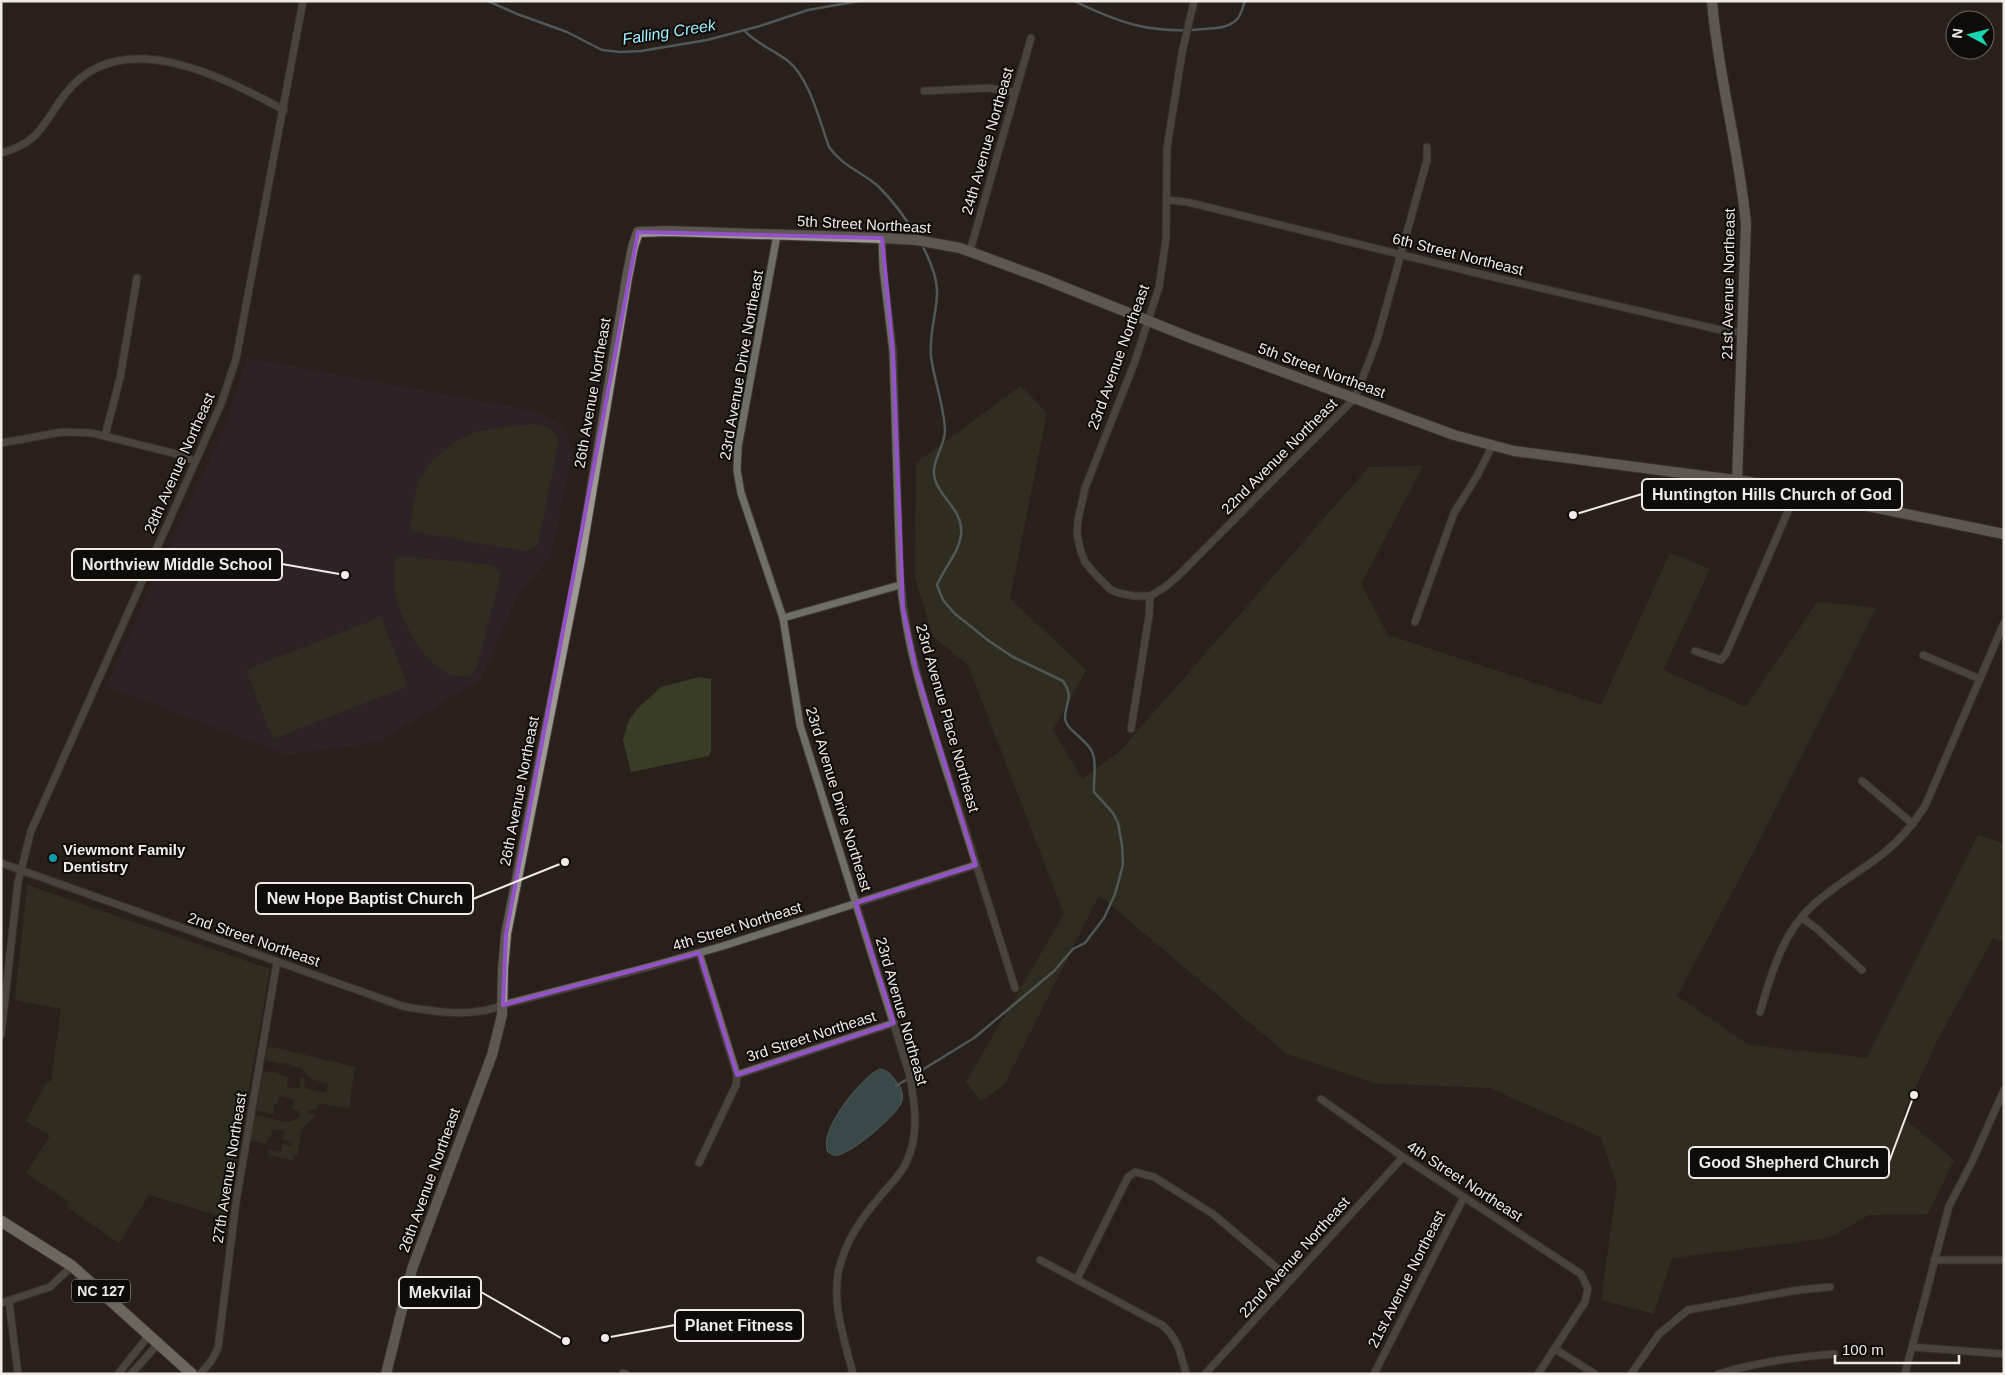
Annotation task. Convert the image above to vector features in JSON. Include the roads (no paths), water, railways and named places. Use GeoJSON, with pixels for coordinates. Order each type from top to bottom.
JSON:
{"type":"FeatureCollection","features":[{"type":"Feature","properties":{"kind":"main road","name":"NC 127"},"geometry":{"type":"LineString","coordinates":[[1,1221],[72,1266],[155,1338],[192,1374]]}},
{"type":"Feature","properties":{"kind":"street","name":"28th Avenue Northeast"},"geometry":{"type":"LineString","coordinates":[[1,1035],[20,870],[31,831],[221,404],[236,359],[303,1]]}},
{"type":"Feature","properties":{"kind":"street","name":"23rd Avenue Northeast"},"geometry":{"type":"LineString","coordinates":[[1150,596],[1126,595],[1111,590],[1085,562],[1078,542],[1078,520],[1085,488],[1134,364],[1159,287],[1163,266],[1167,200],[1166,148],[1182,53],[1194,1]]}},
{"type":"Feature","properties":{"kind":"street","name":"21st Avenue Northeast"},"geometry":{"type":"LineString","coordinates":[[1712,1],[1718,56],[1745,215],[1746,252],[1737,480]]}},
{"type":"Feature","properties":{"kind":"street","name":"24th Avenue Northeast"},"geometry":{"type":"LineString","coordinates":[[970,251],[1031,38]]}},
{"type":"Feature","properties":{"kind":"street"},"geometry":{"type":"LineString","coordinates":[[1,153],[27,144],[38,133],[66,92],[82,76],[116,60],[152,60],[197,70],[221,78],[284,110]]}},
{"type":"Feature","properties":{"kind":"street"},"geometry":{"type":"LineString","coordinates":[[924,91],[988,88],[1015,92]]}},
{"type":"Feature","properties":{"kind":"street","name":"22nd Avenue Northeast"},"geometry":{"type":"LineString","coordinates":[[1150,596],[1178,576],[1355,398],[1377,340],[1427,160],[1427,147]]}},
{"type":"Feature","properties":{"kind":"street","name":"6th Street Northeast"},"geometry":{"type":"LineString","coordinates":[[1167,200],[1186,202],[1400,255],[1725,331],[1743,332]]}},
{"type":"Feature","properties":{"kind":"street","name":"5th Street Northeast"},"geometry":{"type":"LineString","coordinates":[[638,232],[668,231],[882,238],[939,243],[970,251],[1454,435],[1492,446],[1558,458],[1737,480],[2004,534]]}},
{"type":"Feature","properties":{"kind":"street","name":"26th Avenue Northeast"},"geometry":{"type":"LineString","coordinates":[[386,1374],[412,1269],[492,1055],[501,1025],[503,1004],[502,969],[506,934],[576,580],[627,278],[638,232]]}},
{"type":"Feature","properties":{"kind":"street","name":"23rd Avenue Drive Northeast"},"geometry":{"type":"LineString","coordinates":[[777,235],[738,447],[737,470],[746,510],[783,618],[794,697],[800,725],[856,903]]}},
{"type":"Feature","properties":{"kind":"street","name":"23rd Avenue Place Northeast"},"geometry":{"type":"LineString","coordinates":[[882,238],[883,268],[893,351],[900,585],[907,630],[916,669],[1014,988]]}},
{"type":"Feature","properties":{"kind":"street"},"geometry":{"type":"LineString","coordinates":[[105,436],[120,378],[137,278]]}},
{"type":"Feature","properties":{"kind":"street"},"geometry":{"type":"LineString","coordinates":[[1,443],[62,432],[78,432],[105,436],[174,453],[195,461]]}},
{"type":"Feature","properties":{"kind":"street"},"geometry":{"type":"LineString","coordinates":[[1415,622],[1454,513],[1477,476],[1492,446]]}},
{"type":"Feature","properties":{"kind":"street"},"geometry":{"type":"LineString","coordinates":[[1695,651],[1721,660],[1726,654],[1792,502],[1794,491]]}},
{"type":"Feature","properties":{"kind":"street"},"geometry":{"type":"LineString","coordinates":[[783,618],[900,585]]}},
{"type":"Feature","properties":{"kind":"street"},"geometry":{"type":"LineString","coordinates":[[1131,729],[1149,616],[1150,596]]}},
{"type":"Feature","properties":{"kind":"street"},"geometry":{"type":"LineString","coordinates":[[1760,1012],[1781,950],[1802,918],[1811,907],[1840,883],[1887,851],[1913,824],[1933,790],[2004,623]]}},
{"type":"Feature","properties":{"kind":"street"},"geometry":{"type":"LineString","coordinates":[[1924,655],[1980,679]]}},
{"type":"Feature","properties":{"kind":"street"},"geometry":{"type":"LineString","coordinates":[[1862,781],[1913,824]]}},
{"type":"Feature","properties":{"kind":"street","name":"2nd Street Northeast"},"geometry":{"type":"LineString","coordinates":[[1,863],[411,1008],[461,1013],[488,1010],[503,1004]]}},
{"type":"Feature","properties":{"kind":"street","name":"4th Street Northeast"},"geometry":{"type":"LineString","coordinates":[[503,1004],[699,953],[976,865]]}},
{"type":"Feature","properties":{"kind":"street","name":"23rd Avenue Northeast"},"geometry":{"type":"LineString","coordinates":[[853,1374],[839,1316],[837,1292],[839,1268],[856,1227],[907,1162],[914,1138],[915,1116],[909,1073],[856,903]]}},
{"type":"Feature","properties":{"kind":"street"},"geometry":{"type":"LineString","coordinates":[[1802,918],[1816,928],[1862,970]]}},
{"type":"Feature","properties":{"kind":"street"},"geometry":{"type":"LineString","coordinates":[[699,953],[737,1075],[736,1084],[699,1163]]}},
{"type":"Feature","properties":{"kind":"street","name":"27th Avenue Northeast"},"geometry":{"type":"LineString","coordinates":[[200,1374],[212,1360],[218,1348],[236,1202],[277,962]]}},
{"type":"Feature","properties":{"kind":"street","name":"3rd Street Northeast"},"geometry":{"type":"LineString","coordinates":[[737,1075],[894,1023]]}},
{"type":"Feature","properties":{"kind":"street"},"geometry":{"type":"LineString","coordinates":[[1905,1374],[1949,1206],[1972,1162],[2004,1090]]}},
{"type":"Feature","properties":{"kind":"street","name":"4th Street Northeast"},"geometry":{"type":"LineString","coordinates":[[1321,1099],[1403,1158],[1581,1274],[1588,1289],[1585,1302],[1555,1349]]}},
{"type":"Feature","properties":{"kind":"street","name":"22nd Avenue Northeast"},"geometry":{"type":"LineString","coordinates":[[1205,1374],[1403,1158]]}},
{"type":"Feature","properties":{"kind":"street"},"geometry":{"type":"LineString","coordinates":[[1077,1279],[1128,1177],[1135,1172],[1154,1178],[1213,1214],[1291,1280]]}},
{"type":"Feature","properties":{"kind":"street","name":"21st Avenue Northeast"},"geometry":{"type":"LineString","coordinates":[[1374,1374],[1464,1197]]}},
{"type":"Feature","properties":{"kind":"street"},"geometry":{"type":"LineString","coordinates":[[1040,1260],[1162,1324],[1179,1346],[1186,1374]]}},
{"type":"Feature","properties":{"kind":"street"},"geometry":{"type":"LineString","coordinates":[[1934,1260],[2004,1260]]}},
{"type":"Feature","properties":{"kind":"street"},"geometry":{"type":"LineString","coordinates":[[1,1303],[50,1287],[72,1266]]}},
{"type":"Feature","properties":{"kind":"street"},"geometry":{"type":"LineString","coordinates":[[1631,1374],[1659,1334],[1688,1310],[1798,1290],[1830,1287]]}},
{"type":"Feature","properties":{"kind":"street"},"geometry":{"type":"LineString","coordinates":[[10,1300],[18,1374]]}},
{"type":"Feature","properties":{"kind":"street"},"geometry":{"type":"LineString","coordinates":[[120,1373],[155,1338]]}},
{"type":"Feature","properties":{"kind":"street"},"geometry":{"type":"LineString","coordinates":[[131,1374],[155,1338]]}},
{"type":"Feature","properties":{"kind":"street"},"geometry":{"type":"LineString","coordinates":[[1912,1347],[2004,1354]]}},
{"type":"Feature","properties":{"kind":"street"},"geometry":{"type":"LineString","coordinates":[[1538,1374],[1555,1349],[1596,1374]]}},
{"type":"Feature","properties":{"kind":"street"},"geometry":{"type":"LineString","coordinates":[[1718,1374],[1750,1364],[1778,1359],[1834,1354]]}},
{"type":"Feature","properties":{"kind":"water"},"geometry":{"type":"Polygon","coordinates":[[[880,1069],[890,1074],[900,1087],[902,1101],[899,1107],[884,1123],[854,1147],[838,1155],[828,1152],[826,1143],[829,1132],[843,1106],[863,1082],[880,1069]]]}},
{"type":"Feature","properties":{"kind":"waterway","name":"Falling Creek"},"geometry":{"type":"LineString","coordinates":[[488,1],[517,14],[567,32],[602,50],[620,52],[641,51],[707,40],[760,26],[808,10],[859,1]]}},
{"type":"Feature","properties":{"kind":"waterway","name":"Falling Creek"},"geometry":{"type":"LineString","coordinates":[[1074,1],[1107,16],[1137,26],[1169,30],[1224,27],[1238,18],[1245,1]]}},
{"type":"Feature","properties":{"kind":"waterway"},"geometry":{"type":"LineString","coordinates":[[744,30],[754,39],[783,57],[795,68],[808,89],[829,147],[834,154],[878,186],[899,210],[916,236]]}},
{"type":"Feature","properties":{"kind":"waterway"},"geometry":{"type":"LineString","coordinates":[[896,1086],[974,1038],[1054,971],[1073,949],[1085,943],[1104,918],[1115,894],[1123,865],[1118,823],[1113,813],[1094,792],[1095,764],[1091,749],[1066,723],[1065,713],[1069,696],[1067,687],[1063,681],[1013,657],[989,641],[954,613],[943,600],[937,585],[960,541],[961,525],[954,509],[939,489],[934,473],[935,462],[945,430],[943,411],[931,356],[937,295],[936,282],[931,263],[922,245]]}},
{"type":"Feature","properties":{"kind":"place","name":"Huntington Hills Church of God"},"geometry":{"type":"Point","coordinates":[1573,515]}},
{"type":"Feature","properties":{"kind":"place","name":"Northview Middle School"},"geometry":{"type":"Point","coordinates":[345,575]}},
{"type":"Feature","properties":{"kind":"place","name":"Viewmont Family Dentistry"},"geometry":{"type":"Point","coordinates":[53,858]}},
{"type":"Feature","properties":{"kind":"place","name":"New Hope Baptist Church"},"geometry":{"type":"Point","coordinates":[565,862]}},
{"type":"Feature","properties":{"kind":"place","name":"Good Shepherd Church"},"geometry":{"type":"Point","coordinates":[1914,1095]}},
{"type":"Feature","properties":{"kind":"place","name":"Planet Fitness"},"geometry":{"type":"Point","coordinates":[605,1338]}},
{"type":"Feature","properties":{"kind":"place","name":"Mekvilai"},"geometry":{"type":"Point","coordinates":[566,1341]}}]}
